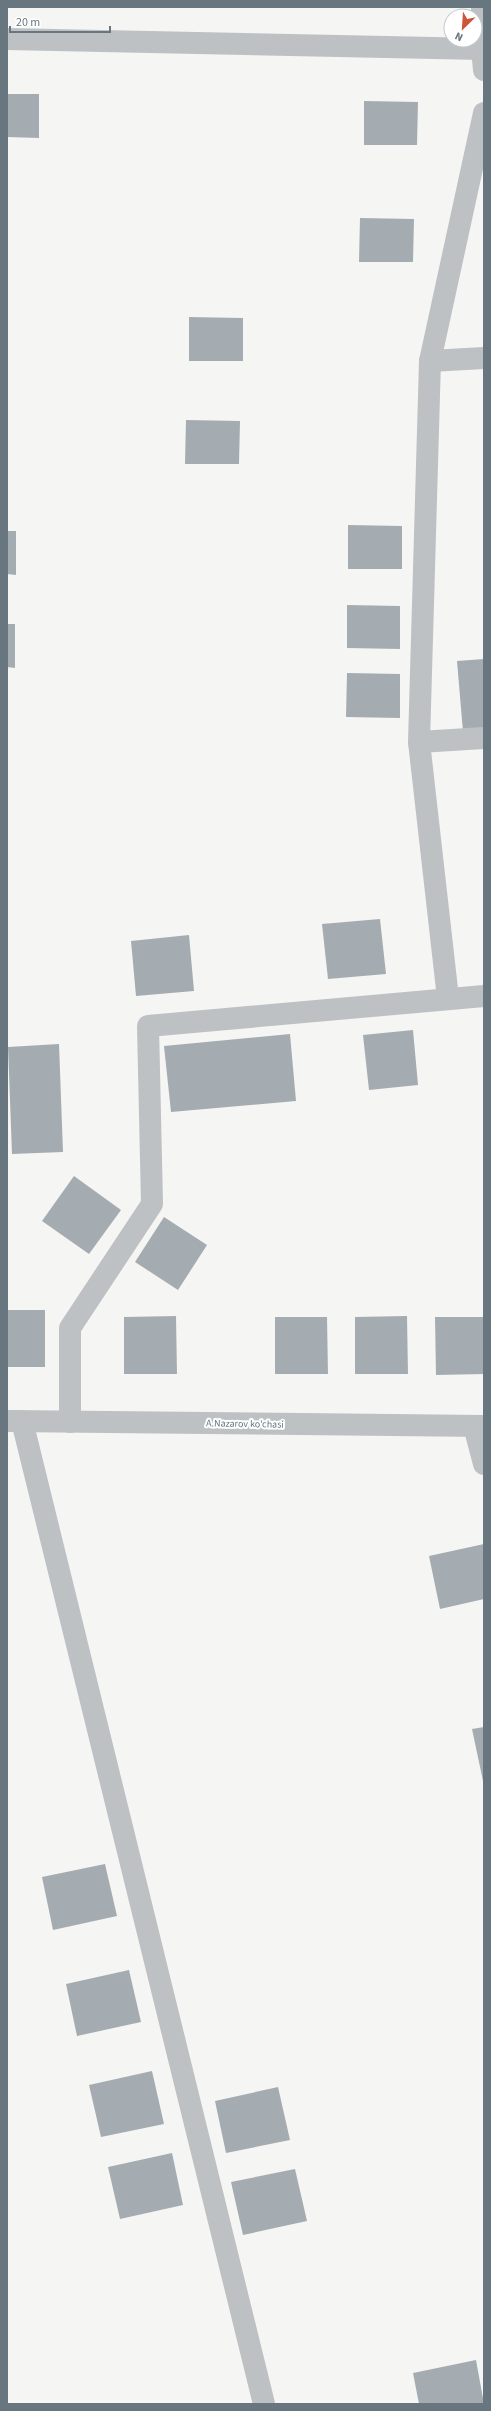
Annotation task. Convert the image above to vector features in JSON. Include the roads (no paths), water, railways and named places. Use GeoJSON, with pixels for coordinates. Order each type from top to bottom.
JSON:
{"type":"FeatureCollection","features":[{"type":"Feature","properties":{"kind":"street"},"geometry":{"type":"LineString","coordinates":[[482,7],[482,49],[484,70]]}},
{"type":"Feature","properties":{"kind":"street"},"geometry":{"type":"LineString","coordinates":[[7,39],[482,49]]}},
{"type":"Feature","properties":{"kind":"street"},"geometry":{"type":"LineString","coordinates":[[448,998],[419,742],[430,361],[484,113]]}},
{"type":"Feature","properties":{"kind":"street"},"geometry":{"type":"LineString","coordinates":[[430,361],[484,358]]}},
{"type":"Feature","properties":{"kind":"street"},"geometry":{"type":"LineString","coordinates":[[419,742],[484,738]]}},
{"type":"Feature","properties":{"kind":"street"},"geometry":{"type":"LineString","coordinates":[[70,1422],[70,1328],[152,1204],[148,1026],[448,998],[484,996]]}},
{"type":"Feature","properties":{"kind":"street"},"geometry":{"type":"LineString","coordinates":[[15,1421],[264,2404]]}},
{"type":"Feature","properties":{"kind":"street","name":"A.Nazarov ko'chasi"},"geometry":{"type":"LineString","coordinates":[[15,1421],[479,1426]]}},
{"type":"Feature","properties":{"kind":"street"},"geometry":{"type":"LineString","coordinates":[[479,1426],[484,1464]]}}]}
